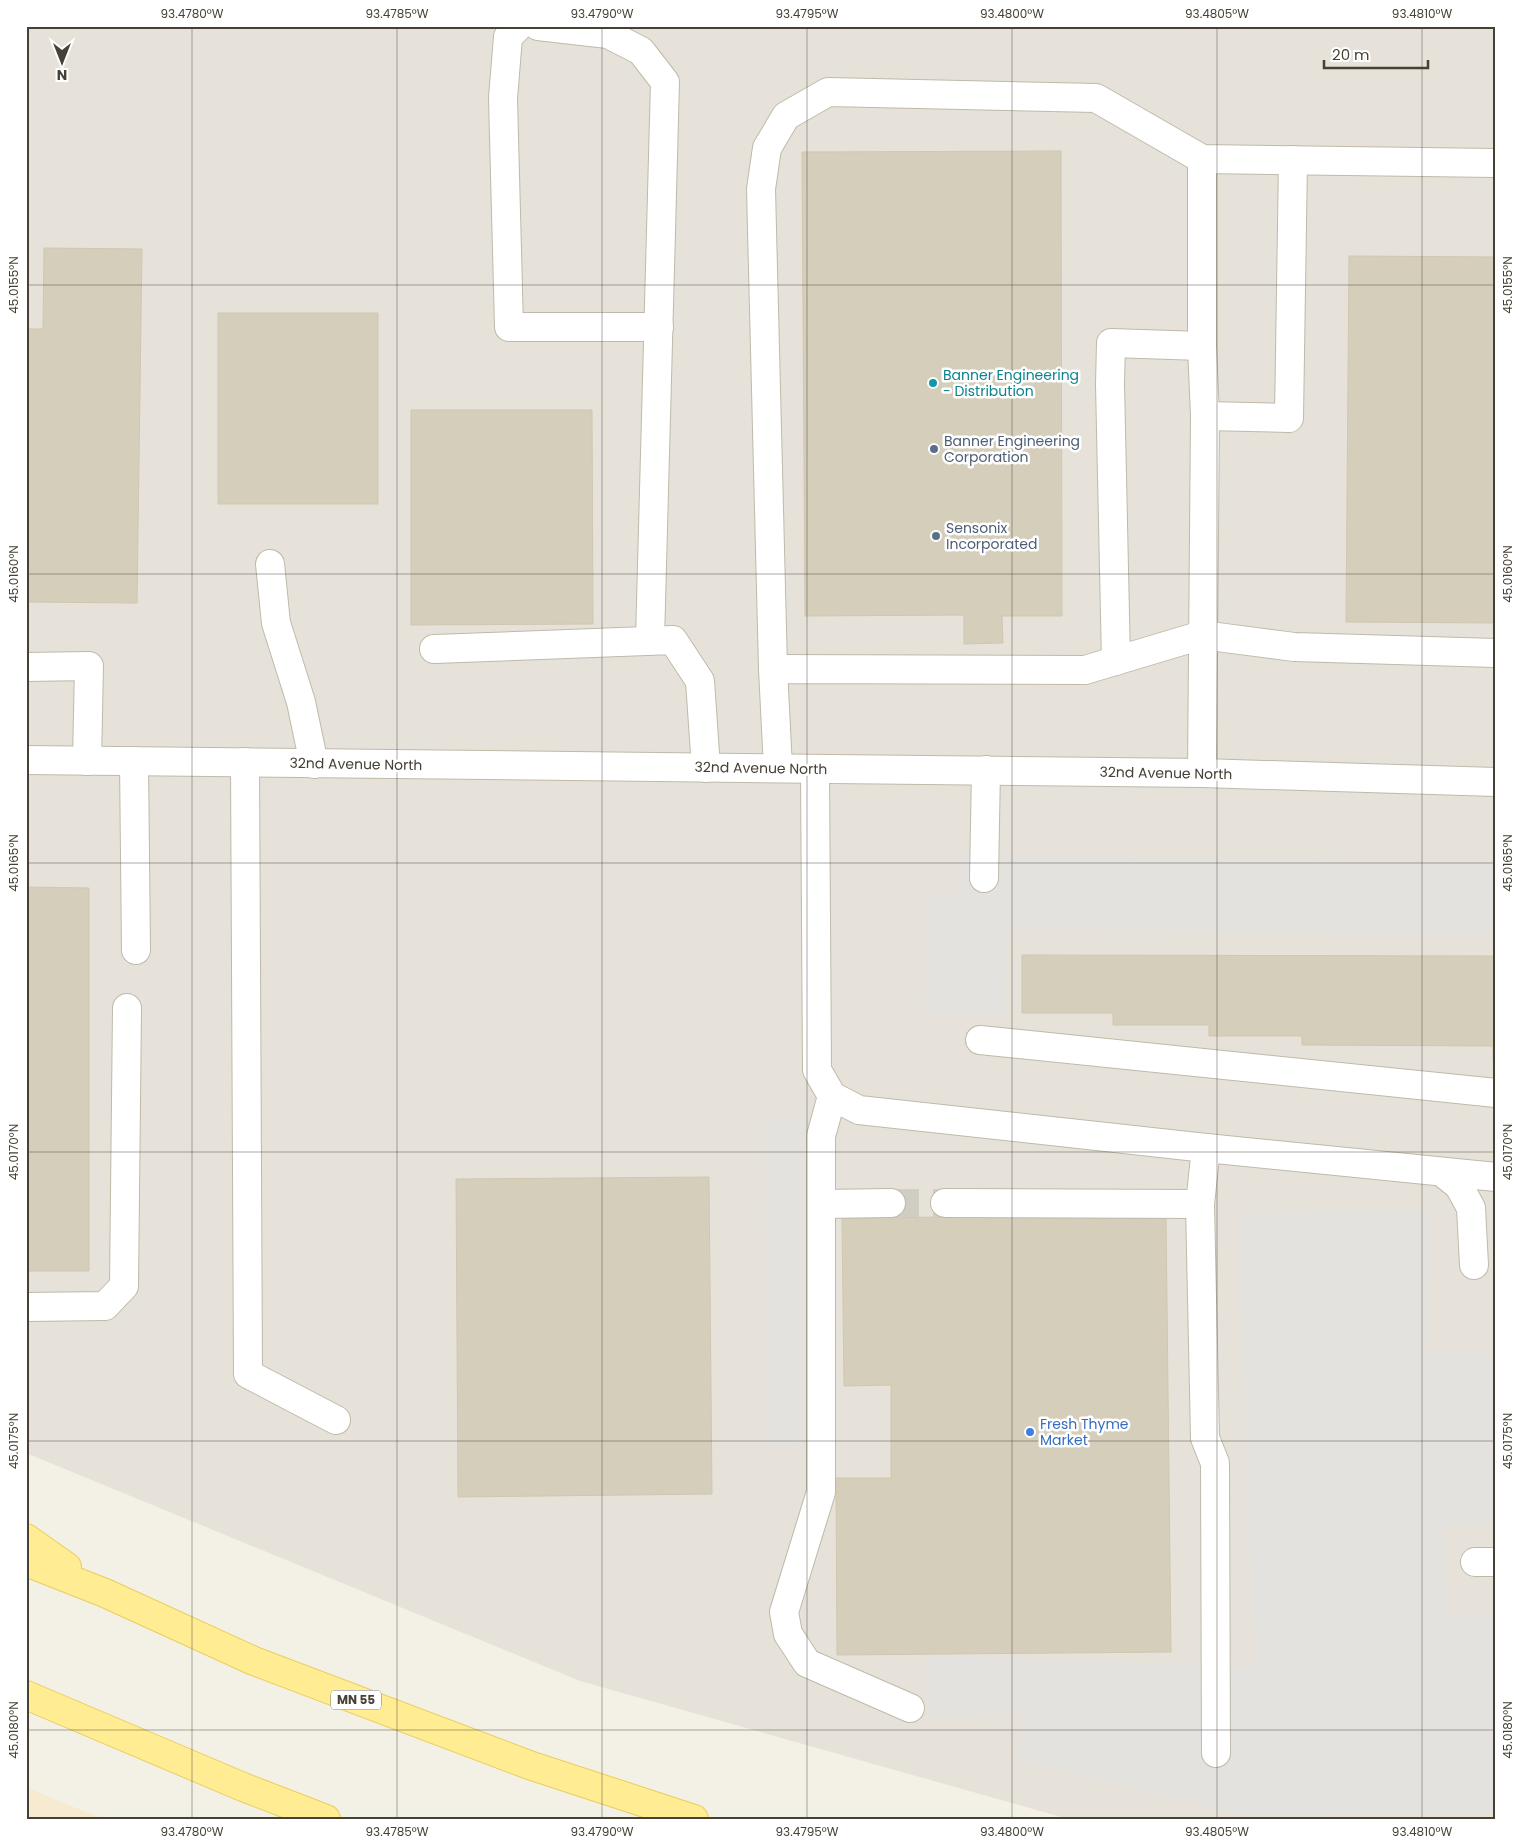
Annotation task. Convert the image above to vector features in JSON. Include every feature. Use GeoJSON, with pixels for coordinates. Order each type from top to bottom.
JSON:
{"type":"FeatureCollection","features":[{"type":"Feature","properties":{"kind":"main road"},"geometry":{"type":"LineString","coordinates":[[26,1538],[105,1593]]}},
{"type":"Feature","properties":{"kind":"main road","name":"MN 55"},"geometry":{"type":"LineString","coordinates":[[26,1562],[105,1593],[254,1662],[532,1766],[694,1819]]}},
{"type":"Feature","properties":{"kind":"main road"},"geometry":{"type":"LineString","coordinates":[[26,1695],[243,1787],[326,1819]]}},
{"type":"Feature","properties":{"kind":"street"},"geometry":{"type":"LineString","coordinates":[[519,26],[508,37],[503,98],[509,327],[659,327]]}},
{"type":"Feature","properties":{"kind":"street"},"geometry":{"type":"LineString","coordinates":[[538,26],[608,34],[641,51],[665,82],[650,640]]}},
{"type":"Feature","properties":{"kind":"street"},"geometry":{"type":"LineString","coordinates":[[778,768],[772,669],[762,189],[767,148],[786,116],[828,92],[1096,98],[1202,159],[1496,164]]}},
{"type":"Feature","properties":{"kind":"street"},"geometry":{"type":"LineString","coordinates":[[1202,159],[1204,416],[1202,773]]}},
{"type":"Feature","properties":{"kind":"street"},"geometry":{"type":"LineString","coordinates":[[1204,416],[1289,418],[1293,160]]}},
{"type":"Feature","properties":{"kind":"street"},"geometry":{"type":"LineString","coordinates":[[1116,661],[1110,384],[1111,344],[1202,346]]}},
{"type":"Feature","properties":{"kind":"street"},"geometry":{"type":"LineString","coordinates":[[270,564],[276,623],[301,702],[314,764]]}},
{"type":"Feature","properties":{"kind":"street"},"geometry":{"type":"LineString","coordinates":[[772,669],[1085,670],[1202,635],[1294,647],[1496,653]]}},
{"type":"Feature","properties":{"kind":"street"},"geometry":{"type":"LineString","coordinates":[[434,649],[673,640],[700,682],[706,768]]}},
{"type":"Feature","properties":{"kind":"street"},"geometry":{"type":"LineString","coordinates":[[26,667],[89,666],[87,761]]}},
{"type":"Feature","properties":{"kind":"street","name":"32nd Avenue North"},"geometry":{"type":"LineString","coordinates":[[26,760],[1202,773],[1496,782]]}},
{"type":"Feature","properties":{"kind":"street"},"geometry":{"type":"LineString","coordinates":[[134,761],[136,950]]}},
{"type":"Feature","properties":{"kind":"street"},"geometry":{"type":"LineString","coordinates":[[245,762],[248,1374],[336,1420]]}},
{"type":"Feature","properties":{"kind":"street"},"geometry":{"type":"LineString","coordinates":[[815,769],[817,1070],[832,1096],[860,1110],[1443,1173],[1496,1177]]}},
{"type":"Feature","properties":{"kind":"street"},"geometry":{"type":"LineString","coordinates":[[984,878],[986,770]]}},
{"type":"Feature","properties":{"kind":"street"},"geometry":{"type":"LineString","coordinates":[[26,1307],[104,1306],[124,1286],[127,1008]]}},
{"type":"Feature","properties":{"kind":"street"},"geometry":{"type":"LineString","coordinates":[[980,1040],[1496,1093]]}},
{"type":"Feature","properties":{"kind":"street"},"geometry":{"type":"LineString","coordinates":[[832,1096],[821,1136],[820,1492],[784,1612],[788,1634],[807,1663],[910,1708]]}},
{"type":"Feature","properties":{"kind":"street"},"geometry":{"type":"LineString","coordinates":[[1206,1148],[1200,1204],[1204,1438],[1215,1463],[1216,1753]]}},
{"type":"Feature","properties":{"kind":"street"},"geometry":{"type":"LineString","coordinates":[[1443,1173],[1459,1186],[1470,1208],[1474,1265]]}},
{"type":"Feature","properties":{"kind":"street"},"geometry":{"type":"LineString","coordinates":[[820,1204],[891,1203]]}},
{"type":"Feature","properties":{"kind":"street"},"geometry":{"type":"LineString","coordinates":[[945,1203],[1200,1204]]}},
{"type":"Feature","properties":{"kind":"shaded area"},"geometry":{"type":"Polygon","coordinates":[[[26,26],[1496,26],[1496,1819],[1068,1819],[580,1681],[26,1453],[26,26]]]}},
{"type":"Feature","properties":{"kind":"shaded area"},"geometry":{"type":"Polygon","coordinates":[[[961,853],[1496,864],[1496,936],[1006,927],[1004,1017],[926,1015],[928,898],[960,898],[961,853]]]}},
{"type":"Feature","properties":{"kind":"shaded area"},"geometry":{"type":"Polygon","coordinates":[[[766,1119],[816,1119],[817,1447],[767,1448],[766,1119]]]}},
{"type":"Feature","properties":{"kind":"shaded area"},"geometry":{"type":"Polygon","coordinates":[[[1430,1210],[1428,1351],[1496,1352],[1496,1524],[1443,1525],[1446,1616],[1496,1615],[1496,1812],[1248,1816],[1018,1759],[1027,1711],[930,1718],[927,1654],[1254,1668],[1239,1214],[1430,1210]]]}},
{"type":"Feature","properties":{"kind":"shaded area"},"geometry":{"type":"Polygon","coordinates":[[[26,1787],[71,1806],[105,1819],[26,1819],[26,1787]]]}},
{"type":"Feature","properties":{"kind":"building","name":"Banner Engineering - Distribution"},"geometry":{"type":"Polygon","coordinates":[[[1061,151],[1062,616],[1002,616],[1003,643],[964,644],[964,615],[805,616],[802,152],[1061,151]]]}},
{"type":"Feature","properties":{"kind":"building"},"geometry":{"type":"Polygon","coordinates":[[[44,248],[142,249],[137,603],[26,602],[26,329],[43,329],[44,248]]]}},
{"type":"Feature","properties":{"kind":"building"},"geometry":{"type":"Polygon","coordinates":[[[1349,256],[1496,257],[1496,623],[1346,622],[1349,256]]]}},
{"type":"Feature","properties":{"kind":"building"},"geometry":{"type":"Polygon","coordinates":[[[218,313],[378,313],[378,504],[218,504],[218,313]]]}},
{"type":"Feature","properties":{"kind":"building"},"geometry":{"type":"Polygon","coordinates":[[[411,410],[592,410],[593,624],[411,625],[411,410]]]}},
{"type":"Feature","properties":{"kind":"building"},"geometry":{"type":"Polygon","coordinates":[[[26,887],[89,888],[89,1271],[26,1271],[26,887]]]}},
{"type":"Feature","properties":{"kind":"building"},"geometry":{"type":"Polygon","coordinates":[[[1022,955],[1496,956],[1496,1061],[1493,1061],[1493,1046],[1302,1045],[1302,1036],[1209,1036],[1209,1025],[1113,1025],[1113,1013],[1022,1013],[1022,955]]]}},
{"type":"Feature","properties":{"kind":"building"},"geometry":{"type":"Polygon","coordinates":[[[709,1177],[712,1494],[458,1497],[456,1179],[709,1177]]]}},
{"type":"Feature","properties":{"kind":"building","name":"Fresh Thyme Market"},"geometry":{"type":"Polygon","coordinates":[[[1166,1215],[1171,1652],[837,1655],[836,1478],[891,1478],[891,1385],[844,1386],[842,1218],[1166,1215]]]}},
{"type":"Feature","properties":{"kind":"tunnel"},"geometry":{"type":"LineString","coordinates":[[891,1203],[945,1203]]}},
{"type":"Feature","properties":{"kind":"place","name":"Banner Engineering - Distribution"},"geometry":{"type":"Point","coordinates":[933,383]}},
{"type":"Feature","properties":{"kind":"place","name":"Banner Engineering Corporation"},"geometry":{"type":"Point","coordinates":[934,449]}},
{"type":"Feature","properties":{"kind":"place","name":"Sensonix Incorporated"},"geometry":{"type":"Point","coordinates":[936,536]}},
{"type":"Feature","properties":{"kind":"place","name":"Fresh Thyme Market"},"geometry":{"type":"Point","coordinates":[1030,1432]}}]}
